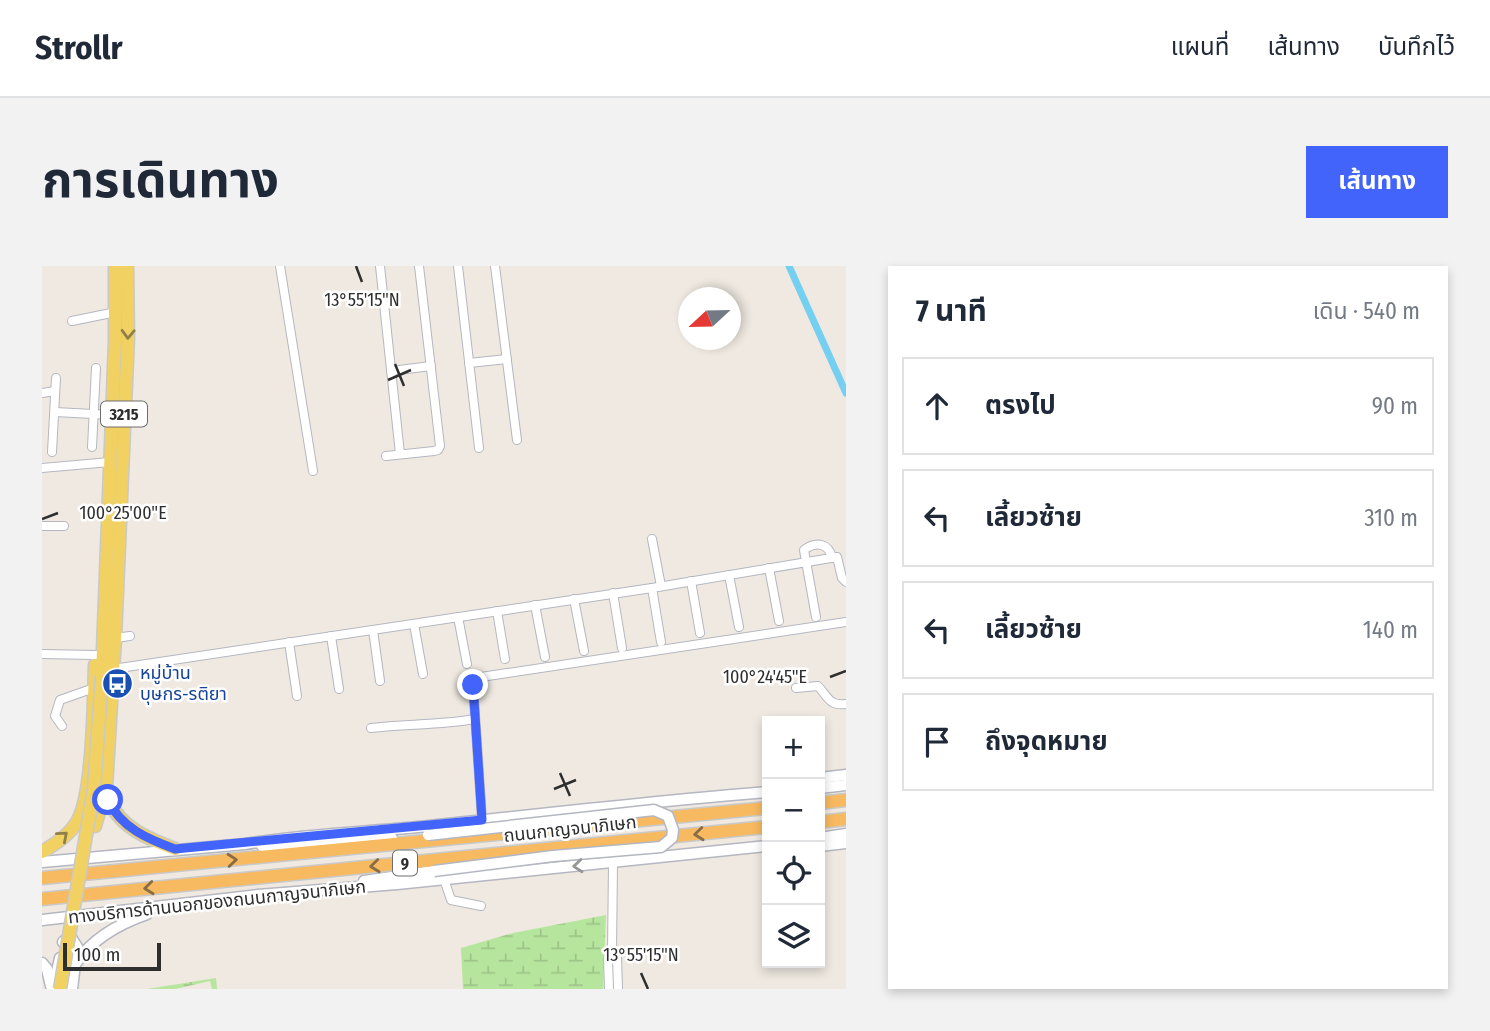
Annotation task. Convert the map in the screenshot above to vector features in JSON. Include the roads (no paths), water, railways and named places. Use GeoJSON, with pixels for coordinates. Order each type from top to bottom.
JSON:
{"type":"FeatureCollection","features":[{"type":"Feature","properties":{"kind":"highway"},"geometry":{"type":"LineString","coordinates":[[825,802],[846,800]]}},
{"type":"Feature","properties":{"kind":"highway","name":"ถนนกาญจนาภิเษก"},"geometry":{"type":"LineString","coordinates":[[42,878],[762,808]]}},
{"type":"Feature","properties":{"kind":"highway"},"geometry":{"type":"LineString","coordinates":[[825,821],[846,819]]}},
{"type":"Feature","properties":{"kind":"highway","name":"ถนนกาญจนาภิเษก"},"geometry":{"type":"LineString","coordinates":[[42,899],[762,827]]}},
{"type":"Feature","properties":{"kind":"main road","name":"3215"},"geometry":{"type":"LineString","coordinates":[[111,561],[110,462],[116,312],[115,266]]}},
{"type":"Feature","properties":{"kind":"main road","name":"3215"},"geometry":{"type":"LineString","coordinates":[[111,561],[128,337],[127,266]]}},
{"type":"Feature","properties":{"kind":"main road"},"geometry":{"type":"LineString","coordinates":[[62,989],[93,797],[107,673],[115,638],[111,561]]}},
{"type":"Feature","properties":{"kind":"main road"},"geometry":{"type":"LineString","coordinates":[[42,852],[63,838],[80,816],[88,773],[99,588],[111,561]]}},
{"type":"Feature","properties":{"kind":"main road"},"geometry":{"type":"LineString","coordinates":[[80,816],[86,826],[95,826],[106,787],[111,561]]}},
{"type":"Feature","properties":{"kind":"main road"},"geometry":{"type":"LineString","coordinates":[[825,777],[846,775]]}},
{"type":"Feature","properties":{"kind":"main road"},"geometry":{"type":"LineString","coordinates":[[825,787],[846,785]]}},
{"type":"Feature","properties":{"kind":"main road"},"geometry":{"type":"LineString","coordinates":[[106,787],[113,810],[121,820],[148,839],[175,849]]}},
{"type":"Feature","properties":{"kind":"main road"},"geometry":{"type":"LineString","coordinates":[[42,862],[762,791]]}},
{"type":"Feature","properties":{"kind":"main road"},"geometry":{"type":"LineString","coordinates":[[245,844],[281,847],[428,835],[654,810],[668,816],[673,830],[672,838],[661,848],[553,856],[383,877],[317,890]]}},
{"type":"Feature","properties":{"kind":"main road"},"geometry":{"type":"LineString","coordinates":[[825,837],[846,834]]}},
{"type":"Feature","properties":{"kind":"main road"},"geometry":{"type":"LineString","coordinates":[[825,845],[846,843]]}},
{"type":"Feature","properties":{"kind":"main road","name":"ทางบริการด้านนอกของถนนกาญจนาภิเษก"},"geometry":{"type":"LineString","coordinates":[[42,920],[257,895],[613,863],[762,847]]}},
{"type":"Feature","properties":{"kind":"main road"},"geometry":{"type":"LineString","coordinates":[[76,963],[88,948],[110,930],[169,907]]}},
{"type":"Feature","properties":{"kind":"main road"},"geometry":{"type":"LineString","coordinates":[[52,989],[62,944],[68,938],[76,942],[72,989]]}},
{"type":"Feature","properties":{"kind":"main road"},"geometry":{"type":"LineString","coordinates":[[42,963],[47,969],[52,989]]}},
{"type":"Feature","properties":{"kind":"street"},"geometry":{"type":"LineString","coordinates":[[280,266],[313,471]]}},
{"type":"Feature","properties":{"kind":"street"},"geometry":{"type":"LineString","coordinates":[[380,266],[400,454]]}},
{"type":"Feature","properties":{"kind":"street"},"geometry":{"type":"LineString","coordinates":[[386,456],[438,450],[440,446],[419,266]]}},
{"type":"Feature","properties":{"kind":"street"},"geometry":{"type":"LineString","coordinates":[[458,266],[479,448]]}},
{"type":"Feature","properties":{"kind":"street"},"geometry":{"type":"LineString","coordinates":[[495,266],[517,440]]}},
{"type":"Feature","properties":{"kind":"street"},"geometry":{"type":"LineString","coordinates":[[72,321],[116,312]]}},
{"type":"Feature","properties":{"kind":"street"},"geometry":{"type":"LineString","coordinates":[[469,363],[507,359]]}},
{"type":"Feature","properties":{"kind":"street"},"geometry":{"type":"LineString","coordinates":[[391,371],[431,366]]}},
{"type":"Feature","properties":{"kind":"street"},"geometry":{"type":"LineString","coordinates":[[92,447],[96,368]]}},
{"type":"Feature","properties":{"kind":"street"},"geometry":{"type":"LineString","coordinates":[[52,452],[56,378]]}},
{"type":"Feature","properties":{"kind":"street"},"geometry":{"type":"LineString","coordinates":[[42,393],[55,391]]}},
{"type":"Feature","properties":{"kind":"street"},"geometry":{"type":"LineString","coordinates":[[55,412],[112,415]]}},
{"type":"Feature","properties":{"kind":"street"},"geometry":{"type":"LineString","coordinates":[[42,442],[52,440]]}},
{"type":"Feature","properties":{"kind":"street"},"geometry":{"type":"LineString","coordinates":[[42,468],[110,462]]}},
{"type":"Feature","properties":{"kind":"street"},"geometry":{"type":"LineString","coordinates":[[42,526],[64,526]]}},
{"type":"Feature","properties":{"kind":"street"},"geometry":{"type":"LineString","coordinates":[[652,539],[661,642]]}},
{"type":"Feature","properties":{"kind":"street"},"geometry":{"type":"LineString","coordinates":[[816,617],[804,550],[808,547],[827,546],[838,557],[842,578],[846,582]]}},
{"type":"Feature","properties":{"kind":"street"},"geometry":{"type":"LineString","coordinates":[[107,673],[838,557]]}},
{"type":"Feature","properties":{"kind":"street"},"geometry":{"type":"LineString","coordinates":[[769,568],[779,621]]}},
{"type":"Feature","properties":{"kind":"street"},"geometry":{"type":"LineString","coordinates":[[729,575],[739,626]]}},
{"type":"Feature","properties":{"kind":"street"},"geometry":{"type":"LineString","coordinates":[[691,581],[700,633]]}},
{"type":"Feature","properties":{"kind":"street"},"geometry":{"type":"LineString","coordinates":[[613,593],[622,648]]}},
{"type":"Feature","properties":{"kind":"street"},"geometry":{"type":"LineString","coordinates":[[574,599],[584,651]]}},
{"type":"Feature","properties":{"kind":"street"},"geometry":{"type":"LineString","coordinates":[[535,605],[545,657]]}},
{"type":"Feature","properties":{"kind":"street"},"geometry":{"type":"LineString","coordinates":[[497,611],[505,659]]}},
{"type":"Feature","properties":{"kind":"street"},"geometry":{"type":"LineString","coordinates":[[458,617],[467,664]]}},
{"type":"Feature","properties":{"kind":"street"},"geometry":{"type":"LineString","coordinates":[[482,820],[473,685],[481,677],[846,622]]}},
{"type":"Feature","properties":{"kind":"street"},"geometry":{"type":"LineString","coordinates":[[414,624],[423,674]]}},
{"type":"Feature","properties":{"kind":"street"},"geometry":{"type":"LineString","coordinates":[[373,630],[380,681]]}},
{"type":"Feature","properties":{"kind":"street"},"geometry":{"type":"LineString","coordinates":[[115,638],[130,636]]}},
{"type":"Feature","properties":{"kind":"street"},"geometry":{"type":"LineString","coordinates":[[331,636],[338,689]]}},
{"type":"Feature","properties":{"kind":"street"},"geometry":{"type":"LineString","coordinates":[[289,642],[297,696]]}},
{"type":"Feature","properties":{"kind":"street"},"geometry":{"type":"LineString","coordinates":[[42,654],[96,655]]}},
{"type":"Feature","properties":{"kind":"street"},"geometry":{"type":"LineString","coordinates":[[796,688],[818,686],[829,702],[846,704]]}},
{"type":"Feature","properties":{"kind":"street"},"geometry":{"type":"LineString","coordinates":[[62,726],[55,716],[60,700],[94,688]]}},
{"type":"Feature","properties":{"kind":"street"},"geometry":{"type":"LineString","coordinates":[[371,728],[446,724],[475,719]]}},
{"type":"Feature","properties":{"kind":"street"},"geometry":{"type":"LineString","coordinates":[[609,989],[613,863]]}},
{"type":"Feature","properties":{"kind":"street"},"geometry":{"type":"LineString","coordinates":[[444,879],[451,900],[481,906]]}},
{"type":"Feature","properties":{"kind":"street"},"geometry":{"type":"LineString","coordinates":[[612,952],[617,957],[618,989]]}},
{"type":"Feature","properties":{"kind":"waterway"},"geometry":{"type":"LineString","coordinates":[[789,266],[846,393]]}},
{"type":"Feature","properties":{"kind":"place","name":"หมู่บ้าน บุษกร-รติยา"},"geometry":{"type":"Point","coordinates":[117,683]}}]}
